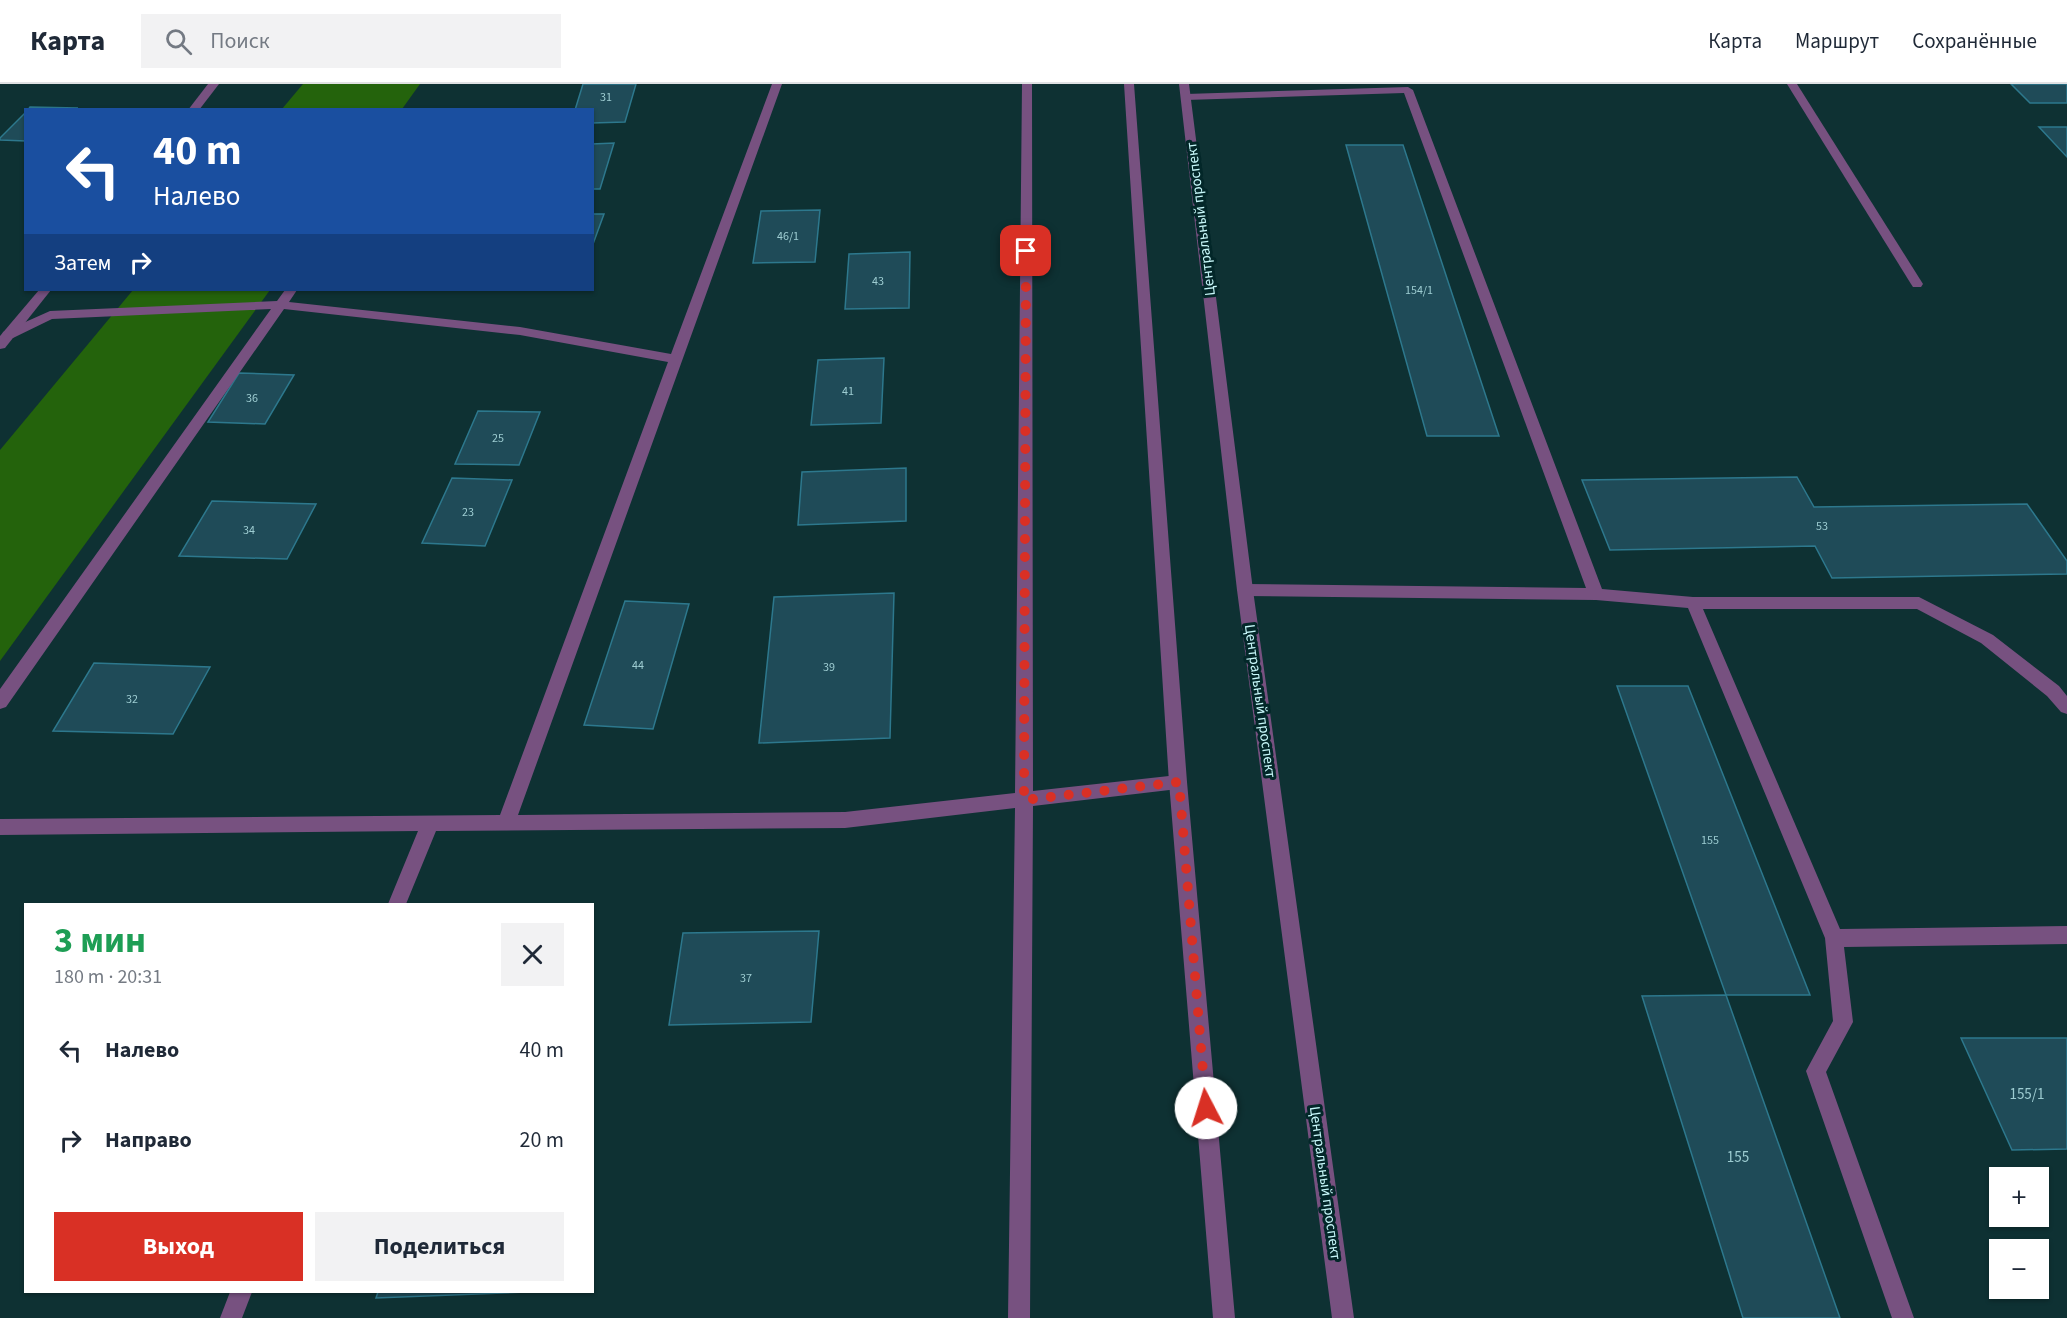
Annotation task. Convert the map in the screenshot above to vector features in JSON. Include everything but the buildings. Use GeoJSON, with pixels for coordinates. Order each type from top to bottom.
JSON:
{"type":"FeatureCollection","features":[{"type":"Feature","properties":{"kind":"street"},"geometry":{"type":"LineString","coordinates":[[195,108],[214,84]]}},
{"type":"Feature","properties":{"kind":"street"},"geometry":{"type":"LineString","coordinates":[[506,823],[777,84]]}},
{"type":"Feature","properties":{"kind":"street"},"geometry":{"type":"LineString","coordinates":[[1019,1318],[1027,84]]}},
{"type":"Feature","properties":{"kind":"street"},"geometry":{"type":"LineString","coordinates":[[1129,84],[1179,782],[1224,1318]]}},
{"type":"Feature","properties":{"kind":"street"},"geometry":{"type":"LineString","coordinates":[[1792,84],[1917,284]]}},
{"type":"Feature","properties":{"kind":"street"},"geometry":{"type":"LineString","coordinates":[[1185,90],[1407,87],[1596,594]]}},
{"type":"Feature","properties":{"kind":"street","name":"Центральный проспект"},"geometry":{"type":"LineString","coordinates":[[1185,90],[1245,590],[1343,1318]]}},
{"type":"Feature","properties":{"kind":"street"},"geometry":{"type":"LineString","coordinates":[[3,338],[44,291]]}},
{"type":"Feature","properties":{"kind":"street"},"geometry":{"type":"LineString","coordinates":[[0,702],[290,291]]}},
{"type":"Feature","properties":{"kind":"street"},"geometry":{"type":"LineString","coordinates":[[3,338],[50,315],[280,305],[520,331],[676,359]]}},
{"type":"Feature","properties":{"kind":"street"},"geometry":{"type":"LineString","coordinates":[[1245,590],[1596,594],[1693,603],[1919,603],[1987,639],[2053,691],[2067,707]]}},
{"type":"Feature","properties":{"kind":"street"},"geometry":{"type":"LineString","coordinates":[[1693,603],[1834,938],[1843,1022],[1816,1071],[1903,1318]]}},
{"type":"Feature","properties":{"kind":"street"},"geometry":{"type":"LineString","coordinates":[[0,827],[845,820],[1179,782]]}},
{"type":"Feature","properties":{"kind":"street"},"geometry":{"type":"LineString","coordinates":[[397,903],[430,824]]}},
{"type":"Feature","properties":{"kind":"street"},"geometry":{"type":"LineString","coordinates":[[1834,938],[2067,935]]}},
{"type":"Feature","properties":{"kind":"street"},"geometry":{"type":"LineString","coordinates":[[231,1318],[242,1293]]}},
{"type":"Feature","properties":{"kind":"green space"},"geometry":{"type":"Polygon","coordinates":[[[303,84],[420,84],[403,108],[283,108],[303,84]]]}},
{"type":"Feature","properties":{"kind":"green space"},"geometry":{"type":"Polygon","coordinates":[[[132,291],[269,291],[0,661],[0,450],[132,291]]]}},
{"type":"Feature","properties":{"kind":"route"},"geometry":{"type":"LineString","coordinates":[[1026,251],[1024,800],[1179,782],[1206,1108]]}}]}
